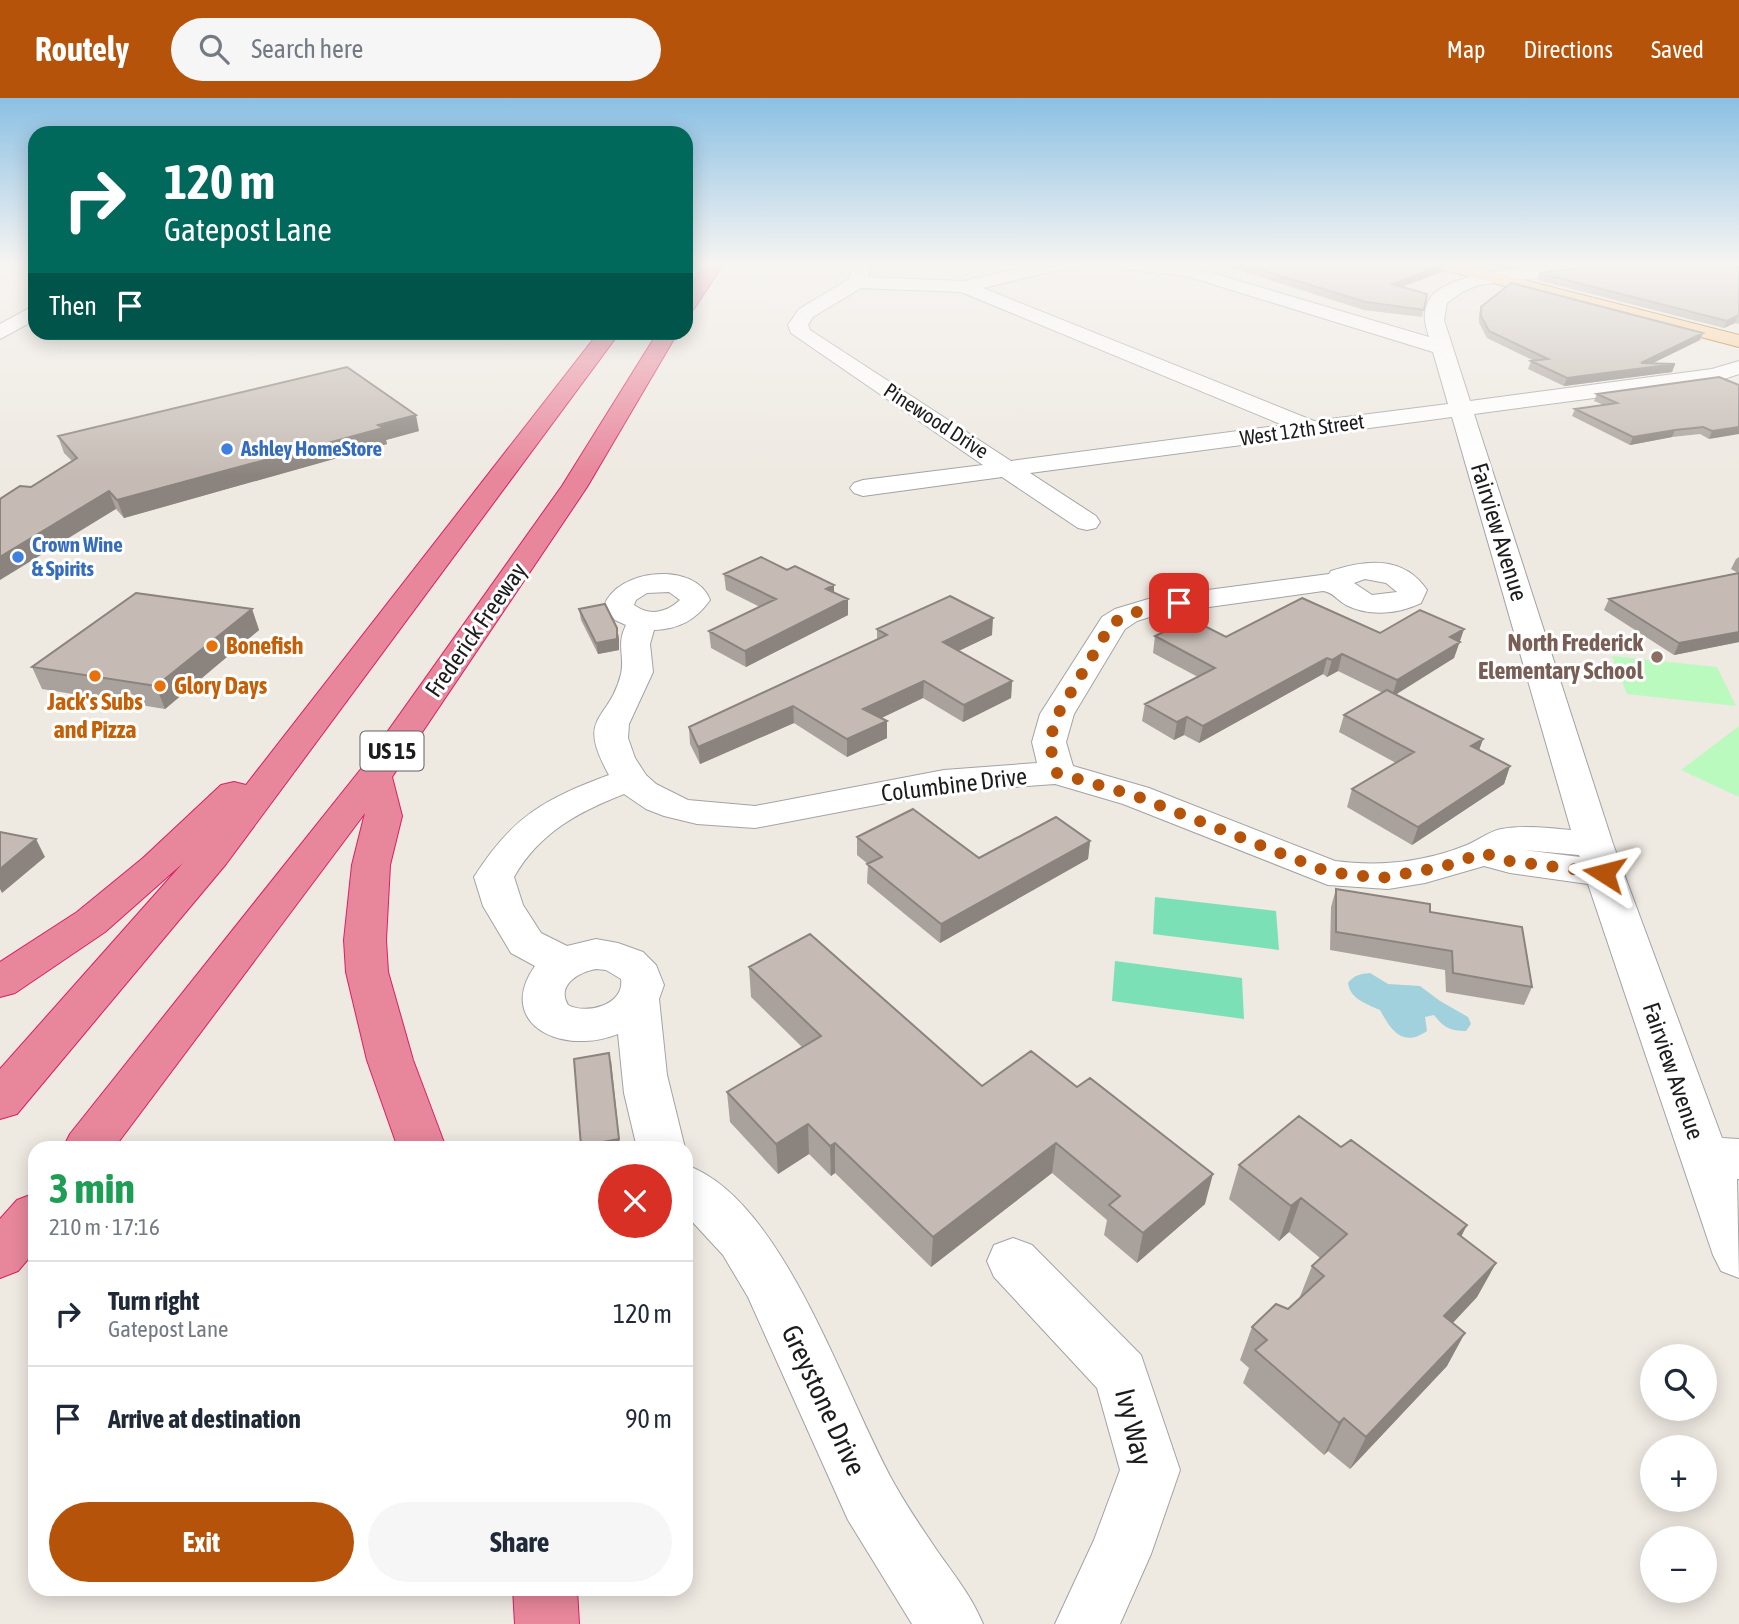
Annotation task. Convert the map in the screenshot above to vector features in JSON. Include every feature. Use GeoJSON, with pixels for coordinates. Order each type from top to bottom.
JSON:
{"type":"FeatureCollection","features":[{"type":"Feature","properties":{"kind":"highway"},"geometry":{"type":"LineString","coordinates":[[0,1101],[212,855],[604,340]]}},
{"type":"Feature","properties":{"kind":"highway","name":"Frederick Freeway"},"geometry":{"type":"LineString","coordinates":[[92,1141],[374,777],[574,487],[663,340]]}},
{"type":"Feature","properties":{"kind":"highway"},"geometry":{"type":"LineString","coordinates":[[0,982],[92,922],[157,867],[350,677]]}},
{"type":"Feature","properties":{"kind":"highway"},"geometry":{"type":"LineString","coordinates":[[374,777],[384,816],[371,865],[365,940],[367,972],[390,1059],[419,1141]]}},
{"type":"Feature","properties":{"kind":"highway"},"geometry":{"type":"LineString","coordinates":[[0,1255],[28,1223]]}},
{"type":"Feature","properties":{"kind":"highway"},"geometry":{"type":"LineString","coordinates":[[545,1596],[547,1624]]}},
{"type":"Feature","properties":{"kind":"main road"},"geometry":{"type":"LineString","coordinates":[[1713,334],[1739,341]]}},
{"type":"Feature","properties":{"kind":"street","name":"Pinewood Drive"},"geometry":{"type":"LineString","coordinates":[[803,334],[1087,522]]}},
{"type":"Feature","properties":{"kind":"street"},"geometry":{"type":"LineString","coordinates":[[1081,334],[1312,428]]}},
{"type":"Feature","properties":{"kind":"street"},"geometry":{"type":"LineString","coordinates":[[1398,334],[1440,347]]}},
{"type":"Feature","properties":{"kind":"street","name":"Fairview Avenue"},"geometry":{"type":"LineString","coordinates":[[1437,334],[1599,859],[1720,1157],[1739,1255]]}},
{"type":"Feature","properties":{"kind":"street","name":"West 12th Street"},"geometry":{"type":"LineString","coordinates":[[863,488],[1462,410],[1715,375],[1739,367]]}},
{"type":"Feature","properties":{"kind":"street"},"geometry":{"type":"LineString","coordinates":[[1057,773],[1049,742],[1058,714],[1112,623],[1126,615],[1155,606],[1323,582],[1339,584]]}},
{"type":"Feature","properties":{"kind":"street","name":"Columbine Drive"},"geometry":{"type":"LineString","coordinates":[[643,620],[634,641],[637,673],[611,730],[615,752],[622,769],[648,795],[667,806],[728,817],[755,817],[958,780],[1057,773],[1136,796],[1328,872],[1346,876],[1373,878],[1442,867],[1483,853],[1502,841],[1527,838],[1599,859]]}},
{"type":"Feature","properties":{"kind":"street"},"geometry":{"type":"LineString","coordinates":[[565,963],[526,943],[503,905],[494,877],[505,857],[535,824],[558,808],[631,779]]}},
{"type":"Feature","properties":{"kind":"street"},"geometry":{"type":"LineString","coordinates":[[596,954],[626,959],[636,966],[642,977],[643,988],[638,1000],[628,1010],[606,1022],[580,1025],[552,1016],[544,1006],[542,995],[545,983],[565,963],[596,954]]}},
{"type":"Feature","properties":{"kind":"street"},"geometry":{"type":"LineString","coordinates":[[638,1000],[640,1050],[650,1116],[659,1141]]}},
{"type":"Feature","properties":{"kind":"street","name":"Greystone Drive"},"geometry":{"type":"LineString","coordinates":[[693,1191],[732,1227],[764,1269],[862,1484],[925,1590],[951,1624]]}},
{"type":"Feature","properties":{"kind":"street","name":"Ivy Way"},"geometry":{"type":"LineString","coordinates":[[1013,1261],[1121,1374],[1150,1470],[1120,1554],[1087,1624]]}},
{"type":"Feature","properties":{"kind":"green space"},"geometry":{"type":"Polygon","coordinates":[[[1612,656],[1717,667],[1736,706],[1627,694],[1612,656]]]}},
{"type":"Feature","properties":{"kind":"green space"},"geometry":{"type":"Polygon","coordinates":[[[1739,726],[1739,797],[1681,770],[1739,726]]]}},
{"type":"Feature","properties":{"kind":"green space"},"geometry":{"type":"Polygon","coordinates":[[[1155,897],[1276,911],[1279,950],[1153,934],[1155,897]]]}},
{"type":"Feature","properties":{"kind":"green space"},"geometry":{"type":"Polygon","coordinates":[[[1115,961],[1242,978],[1244,1019],[1112,1001],[1115,961]]]}},
{"type":"Feature","properties":{"kind":"water"},"geometry":{"type":"Polygon","coordinates":[[[1370,973],[1388,984],[1420,986],[1468,1017],[1471,1024],[1466,1031],[1451,1029],[1434,1015],[1425,1017],[1427,1031],[1418,1036],[1411,1038],[1398,1034],[1380,1010],[1360,1000],[1349,989],[1348,983],[1353,978],[1370,973]]]}},
{"type":"Feature","properties":{"kind":"building"},"geometry":{"type":"Polygon","coordinates":[[[1496,334],[1700,334],[1641,363],[1675,364],[1567,378],[1531,361],[1548,359],[1496,334]]]}},
{"type":"Feature","properties":{"kind":"building","name":"Ashley HomeStore"},"geometry":{"type":"Polygon","coordinates":[[[347,367],[416,415],[378,425],[383,428],[117,500],[109,491],[0,557],[0,499],[20,486],[31,487],[77,458],[58,436],[347,367]]]}},
{"type":"Feature","properties":{"kind":"building"},"geometry":{"type":"Polygon","coordinates":[[[1719,377],[1739,385],[1739,427],[1712,431],[1703,427],[1633,437],[1575,409],[1617,403],[1597,394],[1719,377]]]}},
{"type":"Feature","properties":{"kind":"building"},"geometry":{"type":"Polygon","coordinates":[[[761,557],[787,570],[795,566],[834,585],[826,589],[848,599],[745,651],[709,631],[776,599],[724,574],[761,557]]]}},
{"type":"Feature","properties":{"kind":"building","name":"North Frederick Elementary School"},"geometry":{"type":"Polygon","coordinates":[[[1739,573],[1739,632],[1679,643],[1609,599],[1739,573]]]}},
{"type":"Feature","properties":{"kind":"building"},"geometry":{"type":"Polygon","coordinates":[[[136,593],[252,609],[156,686],[32,667],[136,593]]]}},
{"type":"Feature","properties":{"kind":"building"},"geometry":{"type":"Polygon","coordinates":[[[950,596],[993,618],[943,642],[1012,681],[964,705],[924,681],[863,709],[887,721],[847,739],[793,706],[698,747],[689,727],[887,635],[877,629],[950,596]]]}},
{"type":"Feature","properties":{"kind":"building"},"geometry":{"type":"Polygon","coordinates":[[[1302,598],[1380,633],[1420,610],[1464,629],[1450,637],[1460,642],[1397,680],[1342,654],[1332,660],[1327,658],[1203,726],[1187,717],[1177,722],[1145,704],[1215,668],[1155,636],[1191,619],[1226,637],[1302,598]]]}},
{"type":"Feature","properties":{"kind":"building"},"geometry":{"type":"Polygon","coordinates":[[[605,604],[617,628],[617,639],[596,643],[579,609],[605,604]]]}},
{"type":"Feature","properties":{"kind":"building"},"geometry":{"type":"Polygon","coordinates":[[[1387,690],[1483,739],[1471,746],[1510,766],[1418,827],[1352,789],[1414,752],[1344,715],[1387,690]]]}},
{"type":"Feature","properties":{"kind":"building"},"geometry":{"type":"Polygon","coordinates":[[[913,809],[979,858],[1056,817],[1090,841],[941,924],[867,864],[882,857],[857,837],[913,809]]]}},
{"type":"Feature","properties":{"kind":"building"},"geometry":{"type":"Polygon","coordinates":[[[0,832],[36,839],[0,869],[0,832]]]}},
{"type":"Feature","properties":{"kind":"building"},"geometry":{"type":"Polygon","coordinates":[[[1336,889],[1430,904],[1430,912],[1522,927],[1532,987],[1453,973],[1452,951],[1336,932],[1336,889]]]}},
{"type":"Feature","properties":{"kind":"building"},"geometry":{"type":"Polygon","coordinates":[[[810,934],[982,1086],[1031,1051],[1077,1087],[1090,1078],[1213,1174],[1143,1233],[1109,1205],[1120,1196],[1056,1143],[933,1237],[835,1143],[830,1146],[808,1124],[776,1144],[727,1092],[821,1036],[749,967],[810,934]]]}},
{"type":"Feature","properties":{"kind":"building"},"geometry":{"type":"Polygon","coordinates":[[[609,1053],[619,1139],[581,1141],[574,1059],[609,1053]]]}},
{"type":"Feature","properties":{"kind":"building"},"geometry":{"type":"Polygon","coordinates":[[[1299,1116],[1341,1147],[1351,1140],[1467,1225],[1458,1234],[1496,1263],[1444,1316],[1465,1333],[1366,1437],[1344,1418],[1339,1423],[1255,1350],[1267,1340],[1252,1327],[1276,1304],[1288,1309],[1324,1276],[1312,1266],[1347,1234],[1301,1198],[1291,1206],[1239,1165],[1299,1116]]]}},
{"type":"Feature","properties":{"kind":"place","name":"Ashley HomeStore"},"geometry":{"type":"Point","coordinates":[227,449]}},
{"type":"Feature","properties":{"kind":"place","name":"Crown Wine & Spirits"},"geometry":{"type":"Point","coordinates":[18,557]}},
{"type":"Feature","properties":{"kind":"place","name":"Bonefish"},"geometry":{"type":"Point","coordinates":[212,646]}},
{"type":"Feature","properties":{"kind":"place","name":"North Frederick Elementary School"},"geometry":{"type":"Point","coordinates":[1657,657]}},
{"type":"Feature","properties":{"kind":"place","name":"Jack's Subs and Pizza"},"geometry":{"type":"Point","coordinates":[95,676]}},
{"type":"Feature","properties":{"kind":"place","name":"Glory Days"},"geometry":{"type":"Point","coordinates":[160,686]}},
{"type":"Feature","properties":{"kind":"route"},"geometry":{"type":"LineString","coordinates":[[1179,603],[1155,606],[1126,615],[1112,623],[1058,714],[1049,742],[1057,773],[1136,796],[1328,872],[1346,876],[1381,878],[1403,875],[1442,867],[1483,853],[1510,861],[1604,873]]}}]}
